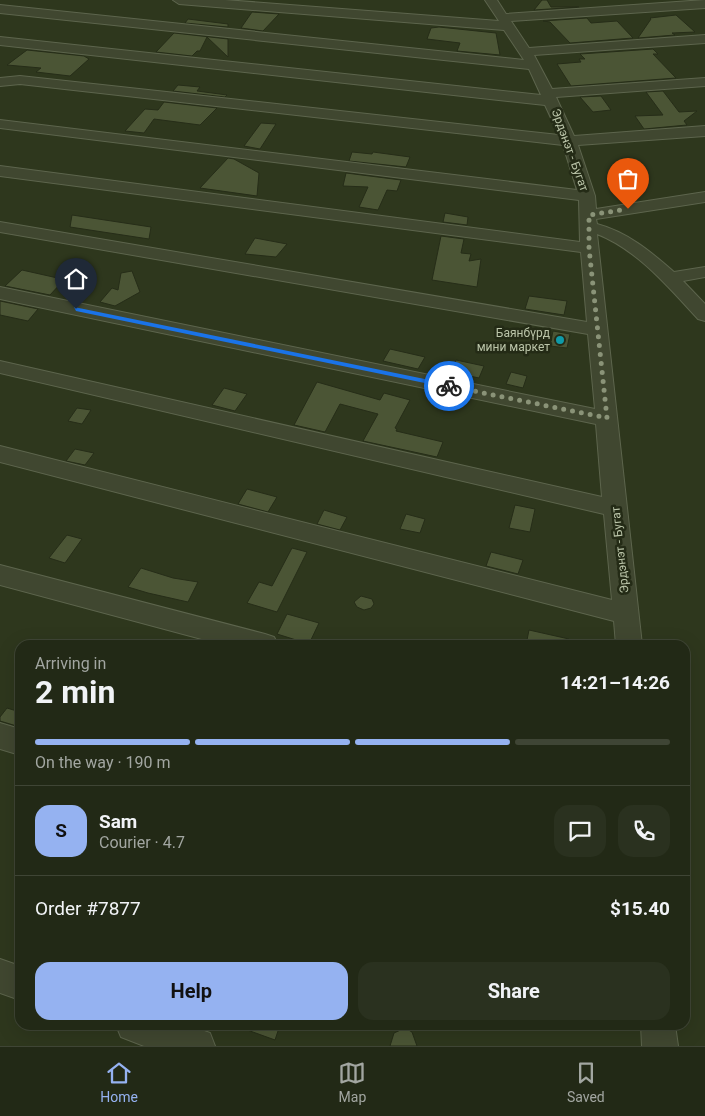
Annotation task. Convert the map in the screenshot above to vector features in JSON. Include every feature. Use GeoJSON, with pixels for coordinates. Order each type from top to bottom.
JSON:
{"type":"FeatureCollection","features":[{"type":"Feature","properties":{"kind":"street"},"geometry":{"type":"LineString","coordinates":[[179,0],[505,22],[705,4]]}},
{"type":"Feature","properties":{"kind":"street","name":"Эрдэнэт - Бугат"},"geometry":{"type":"LineString","coordinates":[[491,0],[531,58],[550,97],[569,141],[589,213],[589,248],[629,640]]}},
{"type":"Feature","properties":{"kind":"street"},"geometry":{"type":"LineString","coordinates":[[0,9],[531,58],[705,39]]}},
{"type":"Feature","properties":{"kind":"street"},"geometry":{"type":"LineString","coordinates":[[0,41],[550,97],[705,82]]}},
{"type":"Feature","properties":{"kind":"street"},"geometry":{"type":"LineString","coordinates":[[0,82],[20,80],[420,126],[569,141],[705,131]]}},
{"type":"Feature","properties":{"kind":"street"},"geometry":{"type":"LineString","coordinates":[[0,124],[589,213],[705,197]]}},
{"type":"Feature","properties":{"kind":"street"},"geometry":{"type":"LineString","coordinates":[[0,171],[589,248]]}},
{"type":"Feature","properties":{"kind":"street"},"geometry":{"type":"LineString","coordinates":[[589,213],[604,229],[615,234],[671,278],[705,315]]}},
{"type":"Feature","properties":{"kind":"street"},"geometry":{"type":"LineString","coordinates":[[0,227],[597,330]]}},
{"type":"Feature","properties":{"kind":"street"},"geometry":{"type":"LineString","coordinates":[[671,278],[705,272]]}},
{"type":"Feature","properties":{"kind":"street"},"geometry":{"type":"LineString","coordinates":[[0,293],[607,418]]}},
{"type":"Feature","properties":{"kind":"street"},"geometry":{"type":"LineString","coordinates":[[0,367],[615,508]]}},
{"type":"Feature","properties":{"kind":"street"},"geometry":{"type":"LineString","coordinates":[[0,454],[627,614]]}},
{"type":"Feature","properties":{"kind":"street"},"geometry":{"type":"LineString","coordinates":[[0,575],[246,640]]}},
{"type":"Feature","properties":{"kind":"street"},"geometry":{"type":"LineString","coordinates":[[0,736],[15,740]]}},
{"type":"Feature","properties":{"kind":"street"},"geometry":{"type":"LineString","coordinates":[[0,976],[15,981]]}},
{"type":"Feature","properties":{"kind":"street"},"geometry":{"type":"LineString","coordinates":[[148,1030],[197,1046]]}},
{"type":"Feature","properties":{"kind":"street"},"geometry":{"type":"LineString","coordinates":[[658,1030],[660,1046]]}},
{"type":"Feature","properties":{"kind":"building"},"geometry":{"type":"Polygon","coordinates":[[[542,0],[547,0],[551,7],[579,7],[534,10],[542,0]]]}},
{"type":"Feature","properties":{"kind":"building"},"geometry":{"type":"Polygon","coordinates":[[[252,12],[279,14],[263,31],[241,28],[252,12]]]}},
{"type":"Feature","properties":{"kind":"building"},"geometry":{"type":"Polygon","coordinates":[[[676,15],[695,32],[638,38],[650,18],[676,15]]]}},
{"type":"Feature","properties":{"kind":"building"},"geometry":{"type":"Polygon","coordinates":[[[587,18],[591,23],[617,21],[633,38],[570,43],[550,22],[543,21],[587,18]]]}},
{"type":"Feature","properties":{"kind":"building"},"geometry":{"type":"Polygon","coordinates":[[[188,19],[228,24],[228,27],[185,23],[188,19]]]}},
{"type":"Feature","properties":{"kind":"building"},"geometry":{"type":"Polygon","coordinates":[[[439,27],[496,33],[500,55],[457,51],[460,43],[427,39],[431,28],[439,27]]]}},
{"type":"Feature","properties":{"kind":"building"},"geometry":{"type":"Polygon","coordinates":[[[174,33],[228,39],[228,57],[207,37],[200,51],[197,51],[192,56],[156,52],[174,33]]]}},
{"type":"Feature","properties":{"kind":"building"},"geometry":{"type":"Polygon","coordinates":[[[653,49],[658,54],[653,54],[676,78],[571,86],[557,64],[581,62],[579,59],[585,59],[580,54],[653,49]]]}},
{"type":"Feature","properties":{"kind":"building"},"geometry":{"type":"Polygon","coordinates":[[[27,50],[84,56],[89,59],[70,76],[36,72],[41,68],[7,65],[27,50]]]}},
{"type":"Feature","properties":{"kind":"building"},"geometry":{"type":"Polygon","coordinates":[[[178,85],[200,87],[197,91],[227,95],[225,97],[173,91],[178,85]]]}},
{"type":"Feature","properties":{"kind":"building"},"geometry":{"type":"Polygon","coordinates":[[[663,91],[679,112],[697,111],[684,121],[687,125],[644,129],[635,116],[663,115],[646,92],[663,91]]]}},
{"type":"Feature","properties":{"kind":"building"},"geometry":{"type":"Polygon","coordinates":[[[601,96],[611,110],[593,112],[580,97],[601,96]]]}},
{"type":"Feature","properties":{"kind":"building"},"geometry":{"type":"Polygon","coordinates":[[[164,102],[217,108],[200,125],[154,119],[144,133],[125,131],[145,109],[158,110],[164,102]]]}},
{"type":"Feature","properties":{"kind":"building"},"geometry":{"type":"Polygon","coordinates":[[[261,123],[276,124],[260,149],[244,146],[261,123]]]}},
{"type":"Feature","properties":{"kind":"building"},"geometry":{"type":"Polygon","coordinates":[[[352,152],[372,154],[373,152],[410,157],[406,167],[349,161],[352,152]]]}},
{"type":"Feature","properties":{"kind":"building"},"geometry":{"type":"Polygon","coordinates":[[[228,158],[234,159],[259,173],[257,196],[200,188],[228,158]]]}},
{"type":"Feature","properties":{"kind":"building"},"geometry":{"type":"Polygon","coordinates":[[[346,173],[401,180],[397,191],[387,190],[378,210],[359,207],[368,187],[343,186],[346,173]]]}},
{"type":"Feature","properties":{"kind":"building"},"geometry":{"type":"Polygon","coordinates":[[[445,213],[468,217],[467,225],[443,222],[445,213]]]}},
{"type":"Feature","properties":{"kind":"building"},"geometry":{"type":"Polygon","coordinates":[[[72,215],[151,227],[149,239],[70,227],[72,215]]]}},
{"type":"Feature","properties":{"kind":"building"},"geometry":{"type":"Polygon","coordinates":[[[441,236],[464,239],[461,253],[471,254],[469,261],[481,259],[477,287],[432,280],[441,236]]]}},
{"type":"Feature","properties":{"kind":"building"},"geometry":{"type":"Polygon","coordinates":[[[255,238],[287,244],[276,257],[245,254],[255,238]]]}},
{"type":"Feature","properties":{"kind":"building"},"geometry":{"type":"Polygon","coordinates":[[[22,270],[62,279],[60,281],[62,282],[50,295],[5,286],[22,270]]]}},
{"type":"Feature","properties":{"kind":"building"},"geometry":{"type":"Polygon","coordinates":[[[132,271],[140,292],[115,306],[100,302],[112,288],[118,290],[121,273],[132,271]]]}},
{"type":"Feature","properties":{"kind":"building"},"geometry":{"type":"Polygon","coordinates":[[[529,296],[567,301],[564,315],[525,309],[529,296]]]}},
{"type":"Feature","properties":{"kind":"building"},"geometry":{"type":"Polygon","coordinates":[[[0,301],[38,309],[28,321],[0,315],[0,301]]]}},
{"type":"Feature","properties":{"kind":"building","name":"Баянбүрд мини маркет"},"geometry":{"type":"Polygon","coordinates":[[[553,331],[570,334],[567,348],[550,346],[553,331]]]}},
{"type":"Feature","properties":{"kind":"building"},"geometry":{"type":"Polygon","coordinates":[[[390,349],[425,357],[418,369],[383,361],[390,349]]]}},
{"type":"Feature","properties":{"kind":"building"},"geometry":{"type":"Polygon","coordinates":[[[456,360],[484,366],[479,378],[450,372],[456,360]]]}},
{"type":"Feature","properties":{"kind":"building"},"geometry":{"type":"Polygon","coordinates":[[[511,372],[527,376],[523,388],[506,384],[511,372]]]}},
{"type":"Feature","properties":{"kind":"building"},"geometry":{"type":"Polygon","coordinates":[[[317,382],[380,400],[384,393],[410,400],[395,428],[397,429],[396,431],[443,442],[437,457],[363,441],[378,414],[340,404],[325,432],[294,425],[317,382]]]}},
{"type":"Feature","properties":{"kind":"building"},"geometry":{"type":"Polygon","coordinates":[[[224,388],[247,394],[235,411],[212,405],[224,388]]]}},
{"type":"Feature","properties":{"kind":"building"},"geometry":{"type":"Polygon","coordinates":[[[77,408],[91,410],[82,424],[68,421],[77,408]]]}},
{"type":"Feature","properties":{"kind":"building"},"geometry":{"type":"Polygon","coordinates":[[[75,449],[94,453],[85,465],[66,461],[75,449]]]}},
{"type":"Feature","properties":{"kind":"building"},"geometry":{"type":"Polygon","coordinates":[[[247,489],[277,497],[268,512],[238,504],[247,489]]]}},
{"type":"Feature","properties":{"kind":"building"},"geometry":{"type":"Polygon","coordinates":[[[515,505],[535,509],[530,532],[509,528],[515,505]]]}},
{"type":"Feature","properties":{"kind":"building"},"geometry":{"type":"Polygon","coordinates":[[[324,510],[347,517],[340,530],[317,524],[324,510]]]}},
{"type":"Feature","properties":{"kind":"building"},"geometry":{"type":"Polygon","coordinates":[[[406,514],[425,519],[420,533],[400,529],[406,514]]]}},
{"type":"Feature","properties":{"kind":"building"},"geometry":{"type":"Polygon","coordinates":[[[67,535],[82,539],[65,563],[49,558],[67,535]]]}},
{"type":"Feature","properties":{"kind":"building"},"geometry":{"type":"Polygon","coordinates":[[[292,548],[307,552],[277,612],[247,603],[259,582],[272,586],[292,548]]]}},
{"type":"Feature","properties":{"kind":"building"},"geometry":{"type":"Polygon","coordinates":[[[491,552],[523,560],[518,574],[486,566],[491,552]]]}},
{"type":"Feature","properties":{"kind":"building"},"geometry":{"type":"Polygon","coordinates":[[[141,568],[173,578],[198,582],[188,602],[128,587],[141,568]]]}},
{"type":"Feature","properties":{"kind":"building"},"geometry":{"type":"Polygon","coordinates":[[[361,596],[372,599],[374,604],[371,608],[364,610],[357,607],[354,602],[361,596]]]}},
{"type":"Feature","properties":{"kind":"building"},"geometry":{"type":"Polygon","coordinates":[[[287,614],[319,623],[311,640],[296,640],[277,634],[287,614]]]}},
{"type":"Feature","properties":{"kind":"building"},"geometry":{"type":"Polygon","coordinates":[[[529,630],[569,639],[569,640],[527,640],[529,630]]]}},
{"type":"Feature","properties":{"kind":"building"},"geometry":{"type":"Polygon","coordinates":[[[7,708],[15,710],[15,726],[0,721],[0,717],[7,708]]]}},
{"type":"Feature","properties":{"kind":"building"},"geometry":{"type":"Polygon","coordinates":[[[247,1030],[278,1030],[275,1040],[247,1030]]]}},
{"type":"Feature","properties":{"kind":"building"},"geometry":{"type":"Polygon","coordinates":[[[401,1030],[408,1030],[412,1032],[417,1046],[390,1046],[394,1033],[401,1030]]]}},
{"type":"Feature","properties":{"kind":"way so far"},"geometry":{"type":"LineString","coordinates":[[449,386],[607,418],[589,248],[589,215],[628,209]]}},
{"type":"Feature","properties":{"kind":"place","name":"Баянбүрд мини маркет"},"geometry":{"type":"Point","coordinates":[560,340]}},
{"type":"Feature","properties":{"kind":"route"},"geometry":{"type":"LineString","coordinates":[[76,309],[449,386]]}}]}
